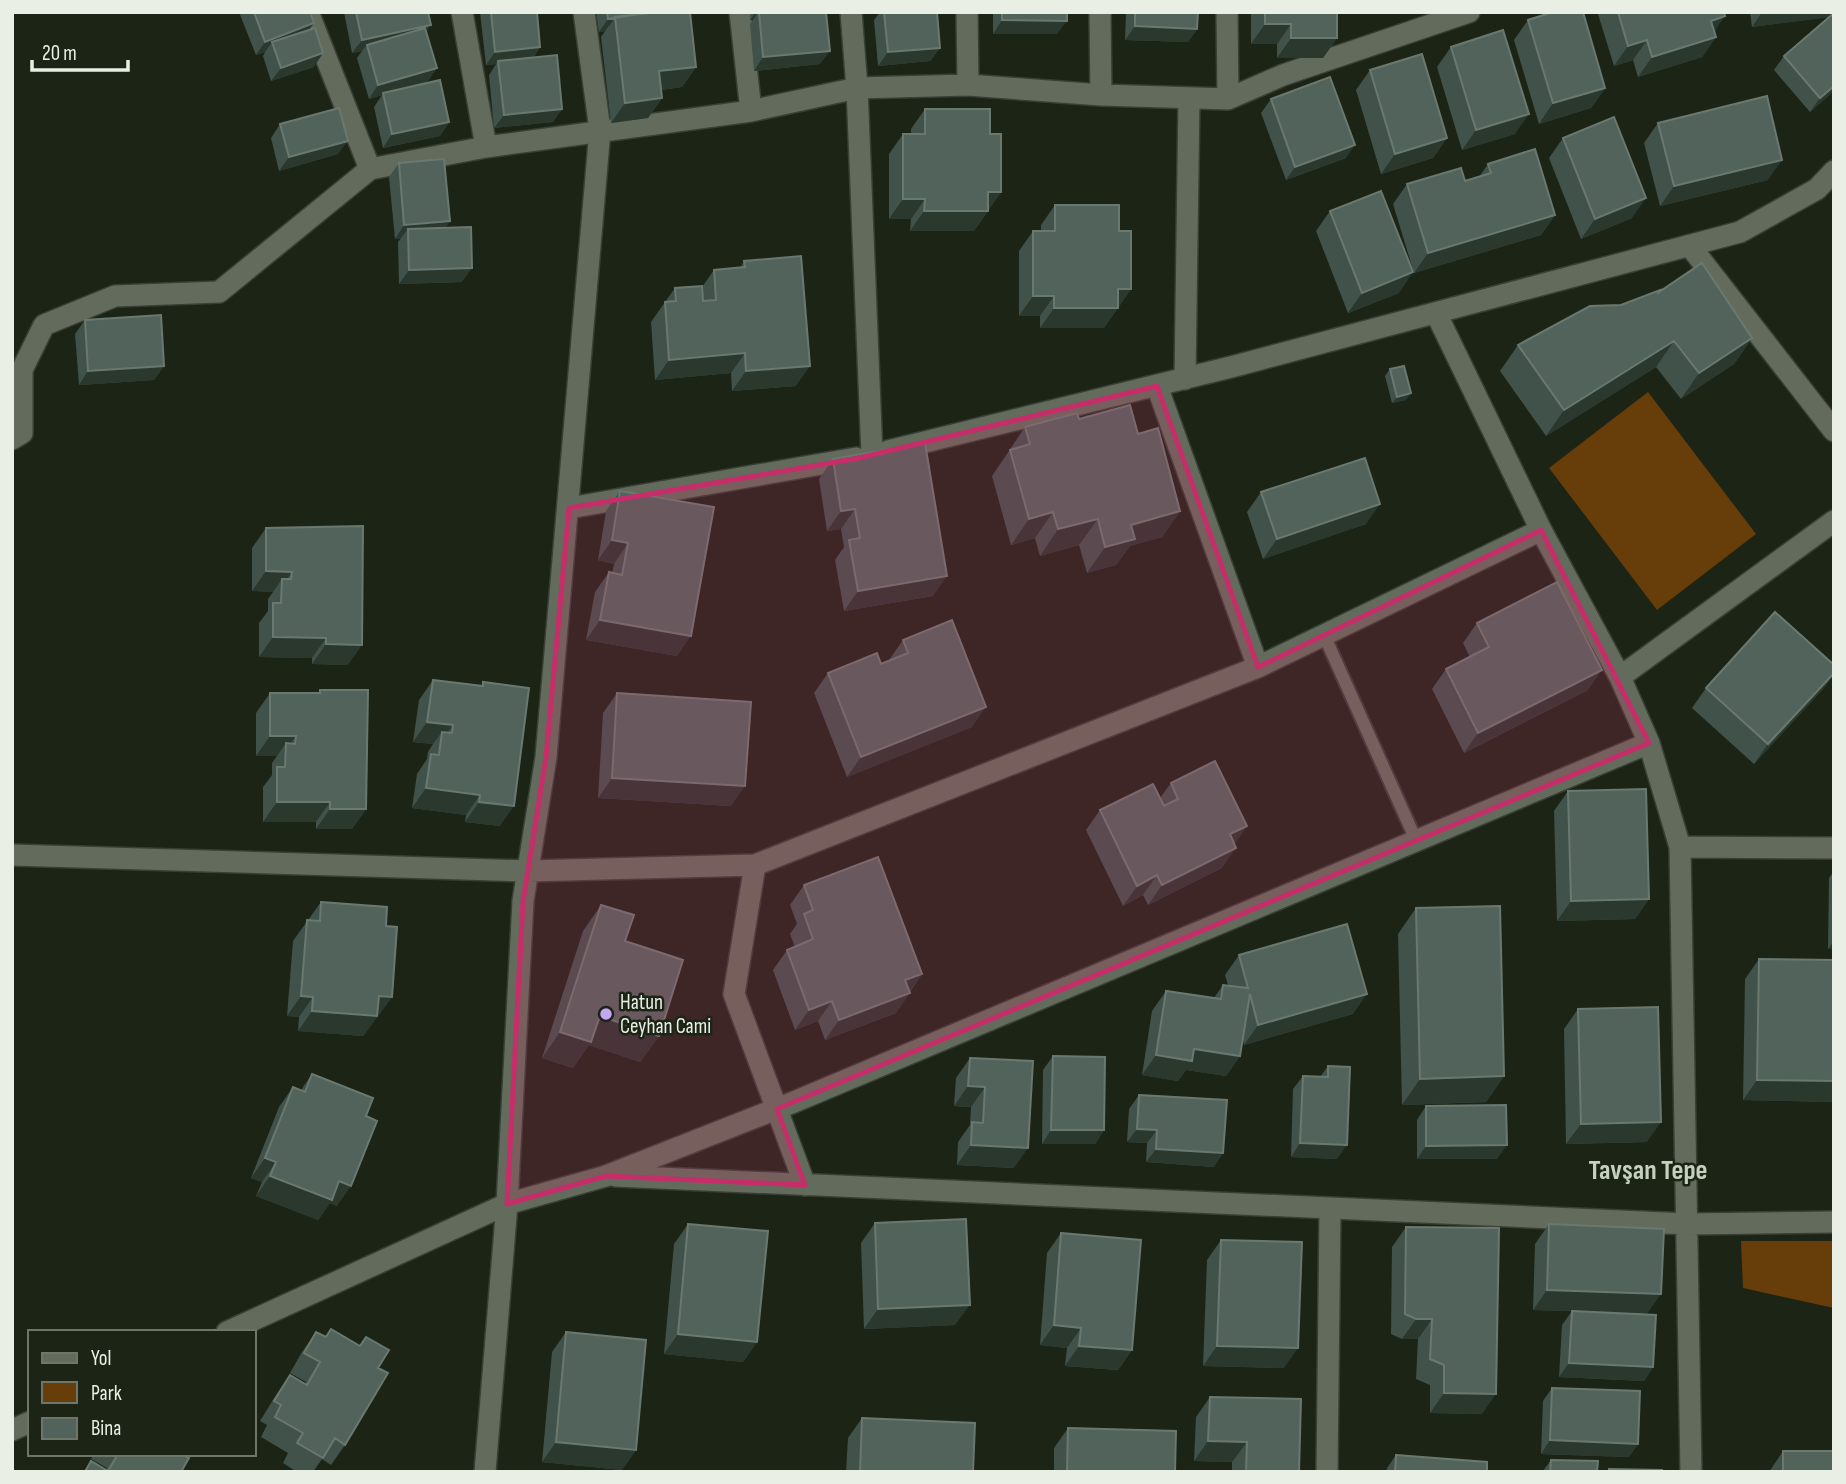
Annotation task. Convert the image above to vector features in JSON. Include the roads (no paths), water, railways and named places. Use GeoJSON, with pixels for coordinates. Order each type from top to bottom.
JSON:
{"type":"FeatureCollection","features":[{"type":"Feature","properties":{"kind":"street"},"geometry":{"type":"LineString","coordinates":[[308,12],[370,169]]}},
{"type":"Feature","properties":{"kind":"street"},"geometry":{"type":"LineString","coordinates":[[462,12],[486,147]]}},
{"type":"Feature","properties":{"kind":"street"},"geometry":{"type":"LineString","coordinates":[[485,1472],[508,1204],[523,901],[547,757],[600,130],[584,12]]}},
{"type":"Feature","properties":{"kind":"street"},"geometry":{"type":"LineString","coordinates":[[740,12],[751,111]]}},
{"type":"Feature","properties":{"kind":"street"},"geometry":{"type":"LineString","coordinates":[[851,12],[857,88],[872,455]]}},
{"type":"Feature","properties":{"kind":"street"},"geometry":{"type":"LineString","coordinates":[[967,12],[968,85]]}},
{"type":"Feature","properties":{"kind":"street"},"geometry":{"type":"LineString","coordinates":[[1100,12],[1101,95]]}},
{"type":"Feature","properties":{"kind":"street"},"geometry":{"type":"LineString","coordinates":[[1227,12],[1228,99]]}},
{"type":"Feature","properties":{"kind":"street"},"geometry":{"type":"LineString","coordinates":[[12,439],[22,433],[22,370],[44,325],[115,296],[219,292],[370,169],[486,147],[751,111],[857,88],[968,85],[1101,95],[1228,99],[1283,75],[1469,12]]}},
{"type":"Feature","properties":{"kind":"street"},"geometry":{"type":"LineString","coordinates":[[1185,379],[1189,98]]}},
{"type":"Feature","properties":{"kind":"street"},"geometry":{"type":"LineString","coordinates":[[569,508],[872,455],[1185,379],[1690,246],[1740,232],[1817,189],[1834,171]]}},
{"type":"Feature","properties":{"kind":"street"},"geometry":{"type":"LineString","coordinates":[[1690,246],[1834,431]]}},
{"type":"Feature","properties":{"kind":"street"},"geometry":{"type":"LineString","coordinates":[[1436,313],[1541,530],[1620,677],[1649,743],[1680,847],[1691,1472]]}},
{"type":"Feature","properties":{"kind":"street"},"geometry":{"type":"LineString","coordinates":[[1157,386],[1258,667]]}},
{"type":"Feature","properties":{"kind":"street"},"geometry":{"type":"LineString","coordinates":[[1620,677],[1834,521]]}},
{"type":"Feature","properties":{"kind":"street"},"geometry":{"type":"LineString","coordinates":[[12,855],[528,871],[755,865],[1258,667],[1541,530]]}},
{"type":"Feature","properties":{"kind":"street"},"geometry":{"type":"LineString","coordinates":[[231,1330],[508,1204],[606,1176],[777,1109],[1649,743]]}},
{"type":"Feature","properties":{"kind":"street"},"geometry":{"type":"LineString","coordinates":[[1680,847],[1834,848]]}},
{"type":"Feature","properties":{"kind":"street"},"geometry":{"type":"LineString","coordinates":[[755,865],[734,994],[806,1185]]}},
{"type":"Feature","properties":{"kind":"street"},"geometry":{"type":"LineString","coordinates":[[606,1176],[1688,1224],[1834,1222]]}},
{"type":"Feature","properties":{"kind":"street"},"geometry":{"type":"LineString","coordinates":[[1327,1472],[1330,1210]]}},
{"type":"Feature","properties":{"kind":"street"},"geometry":{"type":"LineString","coordinates":[[12,1430],[28,1423]]}},
{"type":"Feature","properties":{"kind":"lane"},"geometry":{"type":"LineString","coordinates":[[1324,635],[1416,840]]}},
{"type":"Feature","properties":{"kind":"place","name":"Hatun Ceyhan Cami"},"geometry":{"type":"Point","coordinates":[606,1014]}},
{"type":"Feature","properties":{"kind":"district","name":"Tavşan Tepe"},"geometry":{"type":"Point","coordinates":[1648,1169]}}]}
